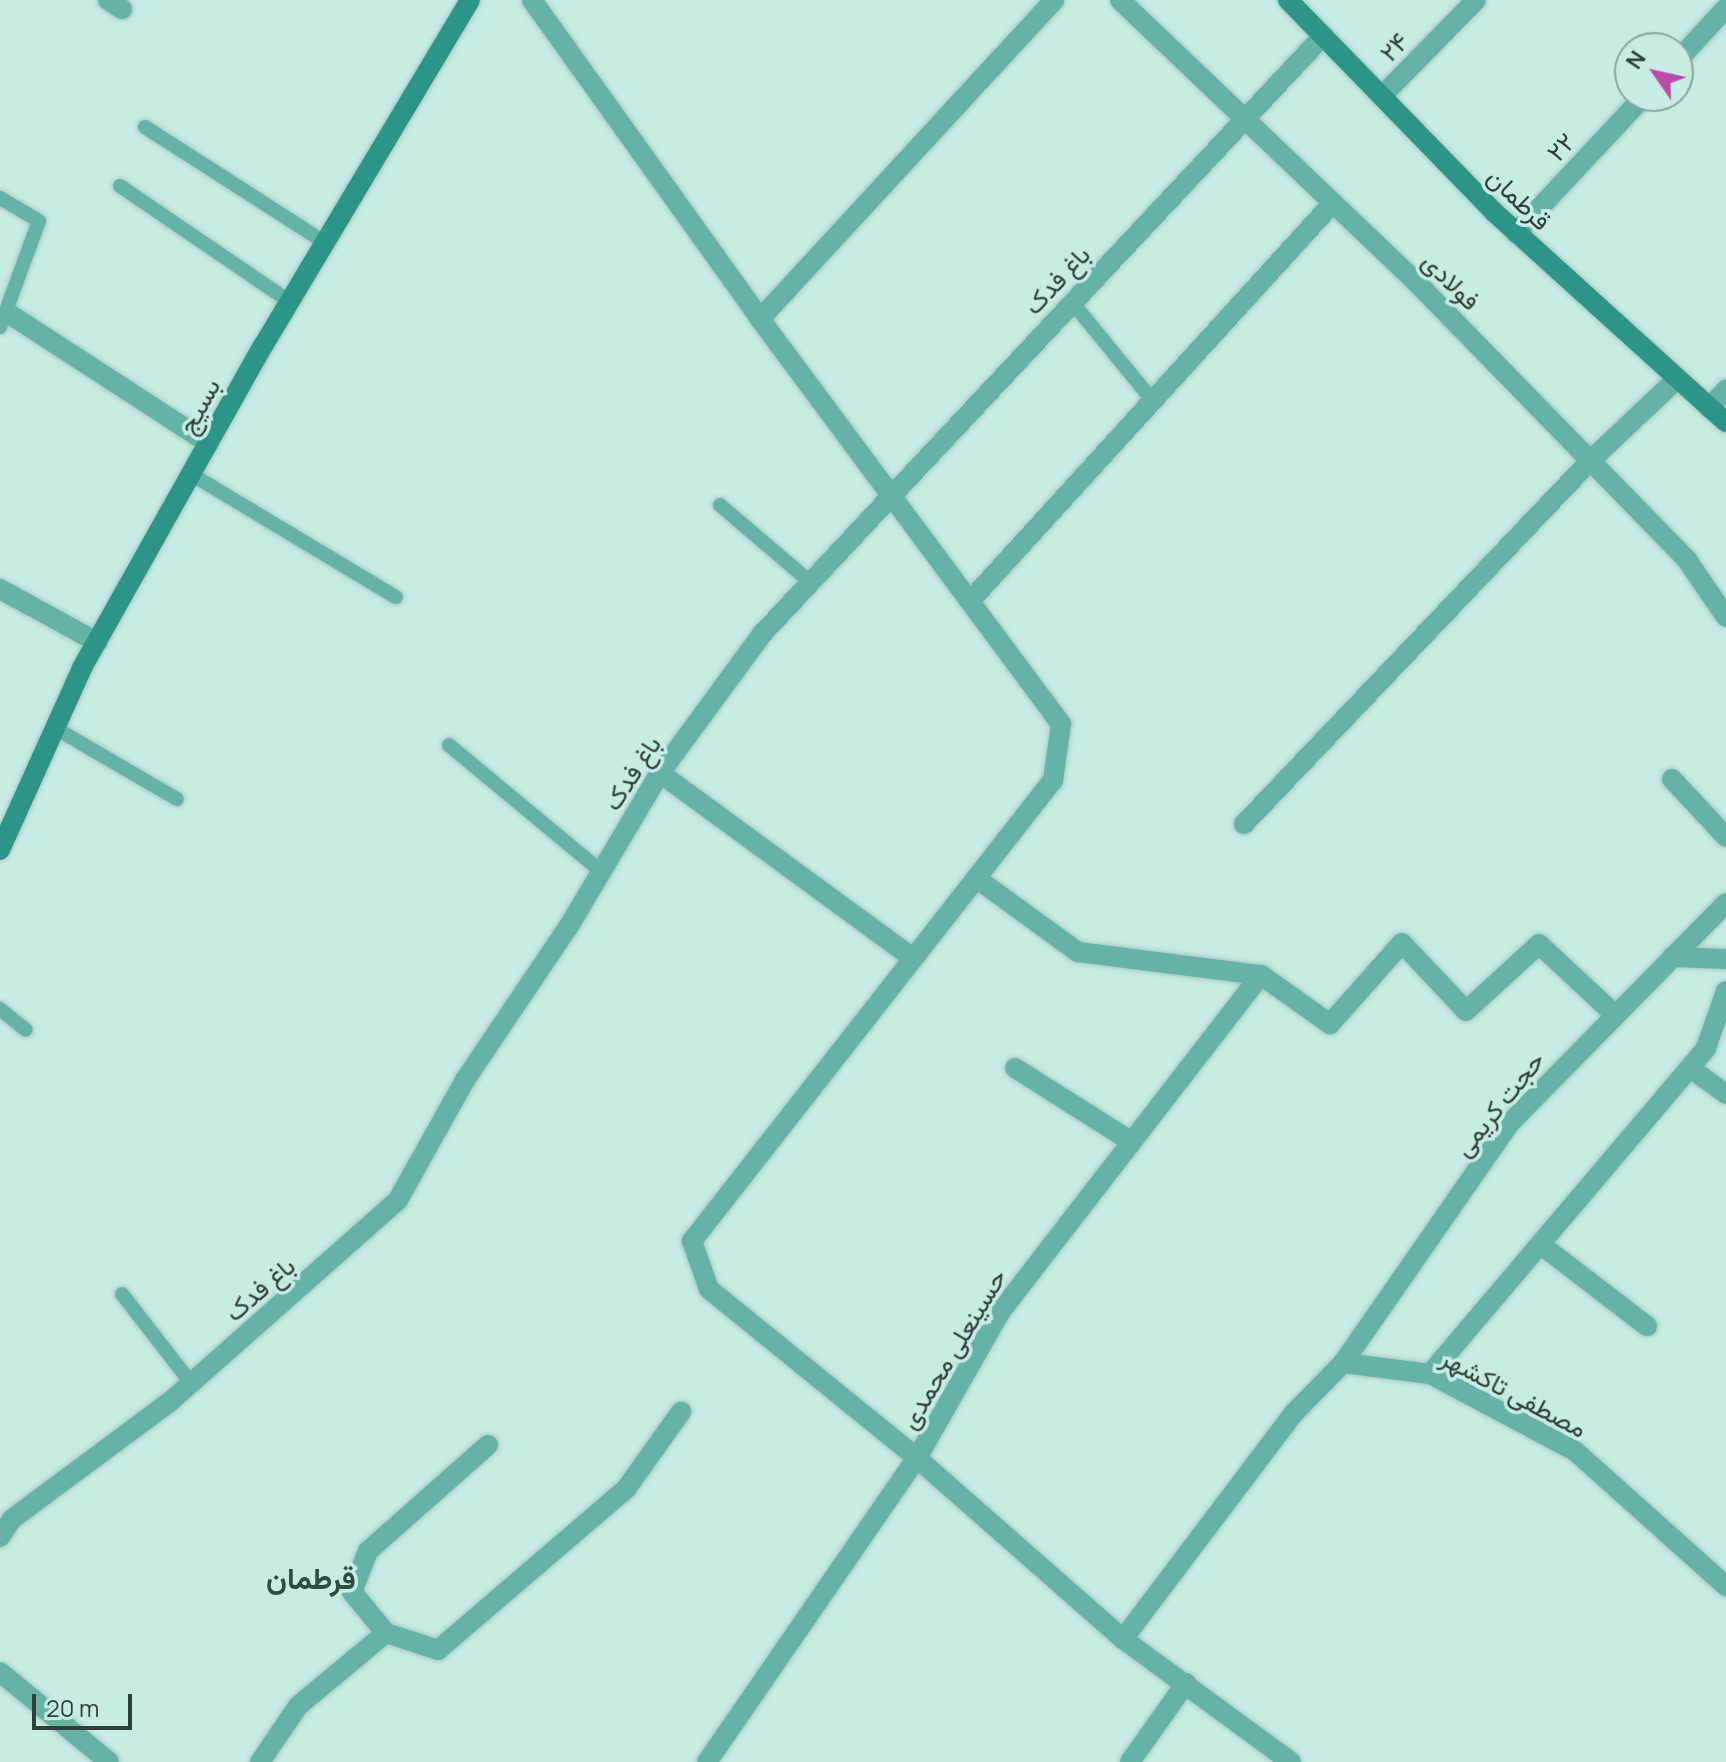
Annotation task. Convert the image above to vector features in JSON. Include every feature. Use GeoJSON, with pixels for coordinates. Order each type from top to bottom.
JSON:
{"type":"FeatureCollection","features":[{"type":"Feature","properties":{"kind":"street","name":"بسیج"},"geometry":{"type":"LineString","coordinates":[[0,850],[97,642],[208,443],[470,0]]}},
{"type":"Feature","properties":{"kind":"street"},"geometry":{"type":"LineString","coordinates":[[532,0],[760,319],[893,491],[1061,724],[1053,780],[692,1241],[709,1289],[917,1458],[1123,1639],[1291,1762]]}},
{"type":"Feature","properties":{"kind":"street"},"geometry":{"type":"LineString","coordinates":[[760,319],[1054,0]]}},
{"type":"Feature","properties":{"kind":"street","name":"فولادی"},"geometry":{"type":"LineString","coordinates":[[1120,0],[1591,460],[1687,560],[1726,617]]}},
{"type":"Feature","properties":{"kind":"street","name":"قرطمان"},"geometry":{"type":"LineString","coordinates":[[1288,0],[1516,233],[1726,422]]}},
{"type":"Feature","properties":{"kind":"street","name":"۲۴"},"geometry":{"type":"LineString","coordinates":[[1382,96],[1476,0]]}},
{"type":"Feature","properties":{"kind":"street"},"geometry":{"type":"LineString","coordinates":[[1694,43],[1726,8]]}},
{"type":"Feature","properties":{"kind":"street","name":"باغ فدک"},"geometry":{"type":"LineString","coordinates":[[0,1537],[12,1519],[191,1383],[398,1200],[465,1080],[601,871],[660,773],[763,633],[1323,36]]}},
{"type":"Feature","properties":{"kind":"street","name":"۲۲"},"geometry":{"type":"LineString","coordinates":[[1516,233],[1629,112]]}},
{"type":"Feature","properties":{"kind":"street"},"geometry":{"type":"LineString","coordinates":[[971,600],[1332,204]]}},
{"type":"Feature","properties":{"kind":"street"},"geometry":{"type":"LineString","coordinates":[[4,320],[208,443]]}},
{"type":"Feature","properties":{"kind":"street"},"geometry":{"type":"LineString","coordinates":[[1244,824],[1591,460],[1676,380]]}},
{"type":"Feature","properties":{"kind":"street"},"geometry":{"type":"LineString","coordinates":[[1709,408],[1726,390]]}},
{"type":"Feature","properties":{"kind":"street"},"geometry":{"type":"LineString","coordinates":[[0,589],[97,642]]}},
{"type":"Feature","properties":{"kind":"street"},"geometry":{"type":"LineString","coordinates":[[660,773],[913,958]]}},
{"type":"Feature","properties":{"kind":"street"},"geometry":{"type":"LineString","coordinates":[[1672,779],[1726,837]]}},
{"type":"Feature","properties":{"kind":"street"},"geometry":{"type":"LineString","coordinates":[[976,878],[1078,952],[1261,975],[1330,1024],[1402,943],[1466,1011],[1539,944],[1613,1013]]}},
{"type":"Feature","properties":{"kind":"street","name":"حجت کریمی"},"geometry":{"type":"LineString","coordinates":[[1343,1363],[1510,1123],[1613,1013],[1726,903]]}},
{"type":"Feature","properties":{"kind":"street"},"geometry":{"type":"LineString","coordinates":[[1672,957],[1726,959]]}},
{"type":"Feature","properties":{"kind":"street","name":"حسینعلی محمدی"},"geometry":{"type":"LineString","coordinates":[[707,1762],[917,1458],[1001,1311],[1129,1140],[1261,975]]}},
{"type":"Feature","properties":{"kind":"street"},"geometry":{"type":"LineString","coordinates":[[1430,1374],[1706,1048],[1726,991]]}},
{"type":"Feature","properties":{"kind":"street"},"geometry":{"type":"LineString","coordinates":[[1015,1068],[1129,1140]]}},
{"type":"Feature","properties":{"kind":"street"},"geometry":{"type":"LineString","coordinates":[[1690,1068],[1726,1094]]}},
{"type":"Feature","properties":{"kind":"street"},"geometry":{"type":"LineString","coordinates":[[1540,1244],[1647,1326]]}},
{"type":"Feature","properties":{"kind":"street"},"geometry":{"type":"LineString","coordinates":[[1123,1639],[1293,1414],[1343,1363]]}},
{"type":"Feature","properties":{"kind":"street","name":"مصطفی تاکشهر"},"geometry":{"type":"LineString","coordinates":[[1343,1363],[1430,1374],[1575,1451],[1726,1586]]}},
{"type":"Feature","properties":{"kind":"street"},"geometry":{"type":"LineString","coordinates":[[488,1445],[368,1551],[352,1592],[386,1633],[438,1650],[626,1489],[681,1412]]}},
{"type":"Feature","properties":{"kind":"street"},"geometry":{"type":"LineString","coordinates":[[260,1762],[298,1706],[386,1633]]}},
{"type":"Feature","properties":{"kind":"street"},"geometry":{"type":"LineString","coordinates":[[0,1672],[109,1762]]}},
{"type":"Feature","properties":{"kind":"street"},"geometry":{"type":"LineString","coordinates":[[1130,1762],[1186,1683]]}},
{"type":"Feature","properties":{"kind":"lane"},"geometry":{"type":"LineString","coordinates":[[145,127],[326,243]]}},
{"type":"Feature","properties":{"kind":"lane"},"geometry":{"type":"LineString","coordinates":[[120,186],[290,302]]}},
{"type":"Feature","properties":{"kind":"lane"},"geometry":{"type":"LineString","coordinates":[[0,198],[39,221],[4,320]]}},
{"type":"Feature","properties":{"kind":"lane"},"geometry":{"type":"LineString","coordinates":[[1072,302],[1153,401]]}},
{"type":"Feature","properties":{"kind":"lane"},"geometry":{"type":"LineString","coordinates":[[191,474],[396,597]]}},
{"type":"Feature","properties":{"kind":"lane"},"geometry":{"type":"LineString","coordinates":[[720,505],[810,582]]}},
{"type":"Feature","properties":{"kind":"lane"},"geometry":{"type":"LineString","coordinates":[[55,728],[177,799]]}},
{"type":"Feature","properties":{"kind":"lane"},"geometry":{"type":"LineString","coordinates":[[449,745],[601,871]]}},
{"type":"Feature","properties":{"kind":"lane"},"geometry":{"type":"LineString","coordinates":[[0,1009],[26,1030]]}},
{"type":"Feature","properties":{"kind":"lane"},"geometry":{"type":"LineString","coordinates":[[122,1294],[191,1383]]}},
{"type":"Feature","properties":{"kind":"district","name":"قرطمان"},"geometry":{"type":"Point","coordinates":[311,1578]}}]}
